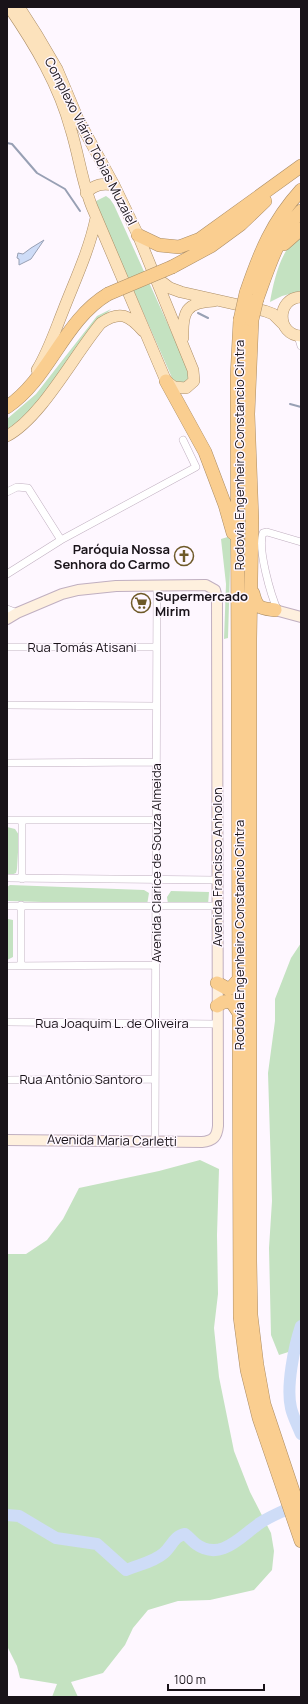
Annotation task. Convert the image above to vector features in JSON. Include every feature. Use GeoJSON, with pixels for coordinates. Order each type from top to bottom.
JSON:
{"type":"FeatureCollection","features":[{"type":"Feature","properties":{"kind":"highway"},"geometry":{"type":"LineString","coordinates":[[138,235],[159,245],[179,247],[200,239],[301,166]]}},
{"type":"Feature","properties":{"kind":"highway"},"geometry":{"type":"LineString","coordinates":[[7,407],[22,396],[34,382],[83,313],[94,302],[108,294],[172,267],[211,246],[229,233],[301,169]]}},
{"type":"Feature","properties":{"kind":"highway"},"geometry":{"type":"LineString","coordinates":[[246,320],[266,238],[287,206],[301,190]]}},
{"type":"Feature","properties":{"kind":"highway"},"geometry":{"type":"LineString","coordinates":[[251,296],[282,239],[301,211]]}},
{"type":"Feature","properties":{"kind":"highway"},"geometry":{"type":"LineString","coordinates":[[271,261],[288,239],[301,229]]}},
{"type":"Feature","properties":{"kind":"highway","name":"Rodovia Engenheiro Constancio Cintra"},"geometry":{"type":"LineString","coordinates":[[246,320],[237,376],[237,551],[239,598],[240,1317],[247,1370],[259,1418],[297,1517],[301,1541]]}},
{"type":"Feature","properties":{"kind":"highway","name":"Rodovia Engenheiro Constancio Cintra"},"geometry":{"type":"LineString","coordinates":[[246,320],[252,519],[250,639],[251,1315],[257,1366],[264,1404],[289,1494]]}},
{"type":"Feature","properties":{"kind":"highway"},"geometry":{"type":"LineString","coordinates":[[166,381],[205,452],[225,505],[237,551]]}},
{"type":"Feature","properties":{"kind":"highway"},"geometry":{"type":"LineString","coordinates":[[251,570],[256,604],[259,607],[276,611]]}},
{"type":"Feature","properties":{"kind":"highway"},"geometry":{"type":"LineString","coordinates":[[250,639],[256,622],[263,614],[276,611]]}},
{"type":"Feature","properties":{"kind":"highway"},"geometry":{"type":"LineString","coordinates":[[217,983],[228,989],[232,987],[239,979]]}},
{"type":"Feature","properties":{"kind":"highway"},"geometry":{"type":"LineString","coordinates":[[217,1006],[223,1002],[231,1001],[239,1013]]}},
{"type":"Feature","properties":{"kind":"main road"},"geometry":{"type":"LineString","coordinates":[[9,7],[45,64],[64,109],[72,130],[86,193],[166,381]]}},
{"type":"Feature","properties":{"kind":"main road","name":"Complexo Viário Tobias Muzaiel"},"geometry":{"type":"LineString","coordinates":[[19,7],[38,35],[57,69],[78,119],[114,185],[157,278],[193,370],[194,381],[186,388],[174,387],[166,381]]}},
{"type":"Feature","properties":{"kind":"main road"},"geometry":{"type":"LineString","coordinates":[[86,193],[92,187],[99,184],[106,183],[114,185]]}},
{"type":"Feature","properties":{"kind":"main road"},"geometry":{"type":"LineString","coordinates":[[7,407],[34,376],[40,366],[91,241],[96,218]]}},
{"type":"Feature","properties":{"kind":"main road","name":"Complexo Viário Tobias Muzaiel"},"geometry":{"type":"LineString","coordinates":[[157,278],[170,288],[204,296],[217,301],[265,311]]}},
{"type":"Feature","properties":{"kind":"main road"},"geometry":{"type":"LineString","coordinates":[[265,311],[296,298]]}},
{"type":"Feature","properties":{"kind":"main road"},"geometry":{"type":"LineString","coordinates":[[283,324],[283,308],[296,298]]}},
{"type":"Feature","properties":{"kind":"main road","name":"Complexo Viário Tobias Muzaiel"},"geometry":{"type":"LineString","coordinates":[[183,347],[183,328],[186,311],[191,306],[202,301],[217,301]]}},
{"type":"Feature","properties":{"kind":"main road"},"geometry":{"type":"LineString","coordinates":[[265,311],[273,314],[287,330],[300,339]]}},
{"type":"Feature","properties":{"kind":"main road"},"geometry":{"type":"LineString","coordinates":[[7,436],[38,408],[100,323],[113,316],[120,315],[127,317],[148,337]]}},
{"type":"Feature","properties":{"kind":"street"},"geometry":{"type":"LineString","coordinates":[[7,574],[62,540],[196,467],[183,440]]}},
{"type":"Feature","properties":{"kind":"street"},"geometry":{"type":"LineString","coordinates":[[7,492],[22,486],[31,491],[62,540]]}},
{"type":"Feature","properties":{"kind":"street"},"geometry":{"type":"LineString","coordinates":[[301,542],[267,532],[263,533],[261,539],[262,557],[276,611],[301,617]]}},
{"type":"Feature","properties":{"kind":"street"},"geometry":{"type":"LineString","coordinates":[[7,618],[17,612],[78,590],[93,587],[157,585]]}},
{"type":"Feature","properties":{"kind":"street","name":"Avenida Francisco Anholon"},"geometry":{"type":"LineString","coordinates":[[157,585],[206,585],[214,590],[217,598],[218,1126],[216,1136]]}},
{"type":"Feature","properties":{"kind":"street","name":"Avenida Clarice de Souza Almeida"},"geometry":{"type":"LineString","coordinates":[[155,1140],[154,1079],[156,965],[157,585]]}},
{"type":"Feature","properties":{"kind":"street"},"geometry":{"type":"LineString","coordinates":[[7,609],[17,612]]}},
{"type":"Feature","properties":{"kind":"street","name":"Rua Tomás Atisani"},"geometry":{"type":"LineString","coordinates":[[7,647],[156,647]]}},
{"type":"Feature","properties":{"kind":"street"},"geometry":{"type":"LineString","coordinates":[[7,705],[156,706]]}},
{"type":"Feature","properties":{"kind":"street"},"geometry":{"type":"LineString","coordinates":[[7,762],[156,762]]}},
{"type":"Feature","properties":{"kind":"street"},"geometry":{"type":"LineString","coordinates":[[7,820],[156,820]]}},
{"type":"Feature","properties":{"kind":"street"},"geometry":{"type":"LineString","coordinates":[[22,820],[22,879]]}},
{"type":"Feature","properties":{"kind":"street"},"geometry":{"type":"LineString","coordinates":[[7,878],[218,880]]}},
{"type":"Feature","properties":{"kind":"street"},"geometry":{"type":"LineString","coordinates":[[21,905],[21,966]]}},
{"type":"Feature","properties":{"kind":"street"},"geometry":{"type":"LineString","coordinates":[[7,906],[217,906]]}},
{"type":"Feature","properties":{"kind":"street"},"geometry":{"type":"LineString","coordinates":[[7,966],[156,965]]}},
{"type":"Feature","properties":{"kind":"street","name":"Rua Joaquim L. de Oliveira"},"geometry":{"type":"LineString","coordinates":[[7,1022],[217,1024]]}},
{"type":"Feature","properties":{"kind":"street","name":"Rua Antônio Santoro"},"geometry":{"type":"LineString","coordinates":[[7,1080],[154,1079]]}},
{"type":"Feature","properties":{"kind":"street","name":"Avenida Maria Carletti"},"geometry":{"type":"LineString","coordinates":[[7,1140],[155,1140],[202,1142],[211,1140],[216,1136]]}},
{"type":"Feature","properties":{"kind":"green space"},"geometry":{"type":"Polygon","coordinates":[[[106,196],[114,205],[189,371],[189,379],[180,384],[173,380],[97,208],[96,201],[106,196]]]}},
{"type":"Feature","properties":{"kind":"green space"},"geometry":{"type":"Polygon","coordinates":[[[301,234],[301,291],[282,296],[270,302],[274,281],[281,260],[289,246],[301,234]]]}},
{"type":"Feature","properties":{"kind":"green space"},"geometry":{"type":"Polygon","coordinates":[[[111,309],[92,328],[45,393],[31,409],[7,431],[7,419],[36,394],[97,316],[111,309]]]}},
{"type":"Feature","properties":{"kind":"green space"},"geometry":{"type":"Polygon","coordinates":[[[231,536],[228,638],[224,639],[226,584],[221,539],[231,536]]]}},
{"type":"Feature","properties":{"kind":"green space"},"geometry":{"type":"Polygon","coordinates":[[[7,827],[15,829],[19,835],[17,869],[16,873],[11,875],[7,875],[7,827]]]}},
{"type":"Feature","properties":{"kind":"green space"},"geometry":{"type":"Polygon","coordinates":[[[10,885],[144,890],[149,893],[147,905],[8,901],[7,887],[10,885]]]}},
{"type":"Feature","properties":{"kind":"green space"},"geometry":{"type":"Polygon","coordinates":[[[171,891],[209,892],[208,905],[168,904],[167,897],[171,891]]]}},
{"type":"Feature","properties":{"kind":"green space"},"geometry":{"type":"Polygon","coordinates":[[[8,919],[13,920],[13,957],[7,960],[8,919]]]}},
{"type":"Feature","properties":{"kind":"green space"},"geometry":{"type":"Polygon","coordinates":[[[301,943],[301,1348],[279,1355],[271,1335],[269,1248],[272,1201],[268,1073],[275,1021],[275,999],[291,958],[301,943]]]}},
{"type":"Feature","properties":{"kind":"green space"},"geometry":{"type":"Polygon","coordinates":[[[200,1160],[219,1169],[217,1235],[218,1294],[214,1328],[219,1377],[234,1451],[250,1492],[271,1533],[274,1551],[272,1570],[254,1590],[210,1600],[178,1601],[148,1610],[133,1628],[125,1645],[103,1673],[71,1682],[78,1697],[52,1697],[57,1684],[20,1678],[17,1666],[7,1646],[7,1254],[26,1254],[47,1240],[63,1219],[79,1188],[159,1171],[200,1160]]]}},
{"type":"Feature","properties":{"kind":"water"},"geometry":{"type":"Polygon","coordinates":[[[44,240],[31,259],[19,265],[19,259],[17,258],[18,253],[23,254],[44,240]]]}},
{"type":"Feature","properties":{"kind":"waterway"},"geometry":{"type":"LineString","coordinates":[[7,143],[12,144],[37,173],[65,189],[80,211]]}},
{"type":"Feature","properties":{"kind":"waterway"},"geometry":{"type":"LineString","coordinates":[[198,313],[208,318]]}},
{"type":"Feature","properties":{"kind":"waterway"},"geometry":{"type":"LineString","coordinates":[[290,404],[301,407]]}},
{"type":"Feature","properties":{"kind":"waterway"},"geometry":{"type":"LineString","coordinates":[[301,1326],[293,1356],[289,1389],[291,1408],[301,1434]]}},
{"type":"Feature","properties":{"kind":"waterway"},"geometry":{"type":"LineString","coordinates":[[7,1515],[19,1516],[56,1538],[97,1544],[126,1570],[160,1556],[178,1537],[185,1534],[196,1544],[205,1549],[222,1549],[238,1540],[265,1520],[299,1504]]}},
{"type":"Feature","properties":{"kind":"place","name":"Paróquia Nossa Senhora do Carmo"},"geometry":{"type":"Point","coordinates":[184,556]}},
{"type":"Feature","properties":{"kind":"place","name":"Supermercado Mirim"},"geometry":{"type":"Point","coordinates":[141,603]}}]}
